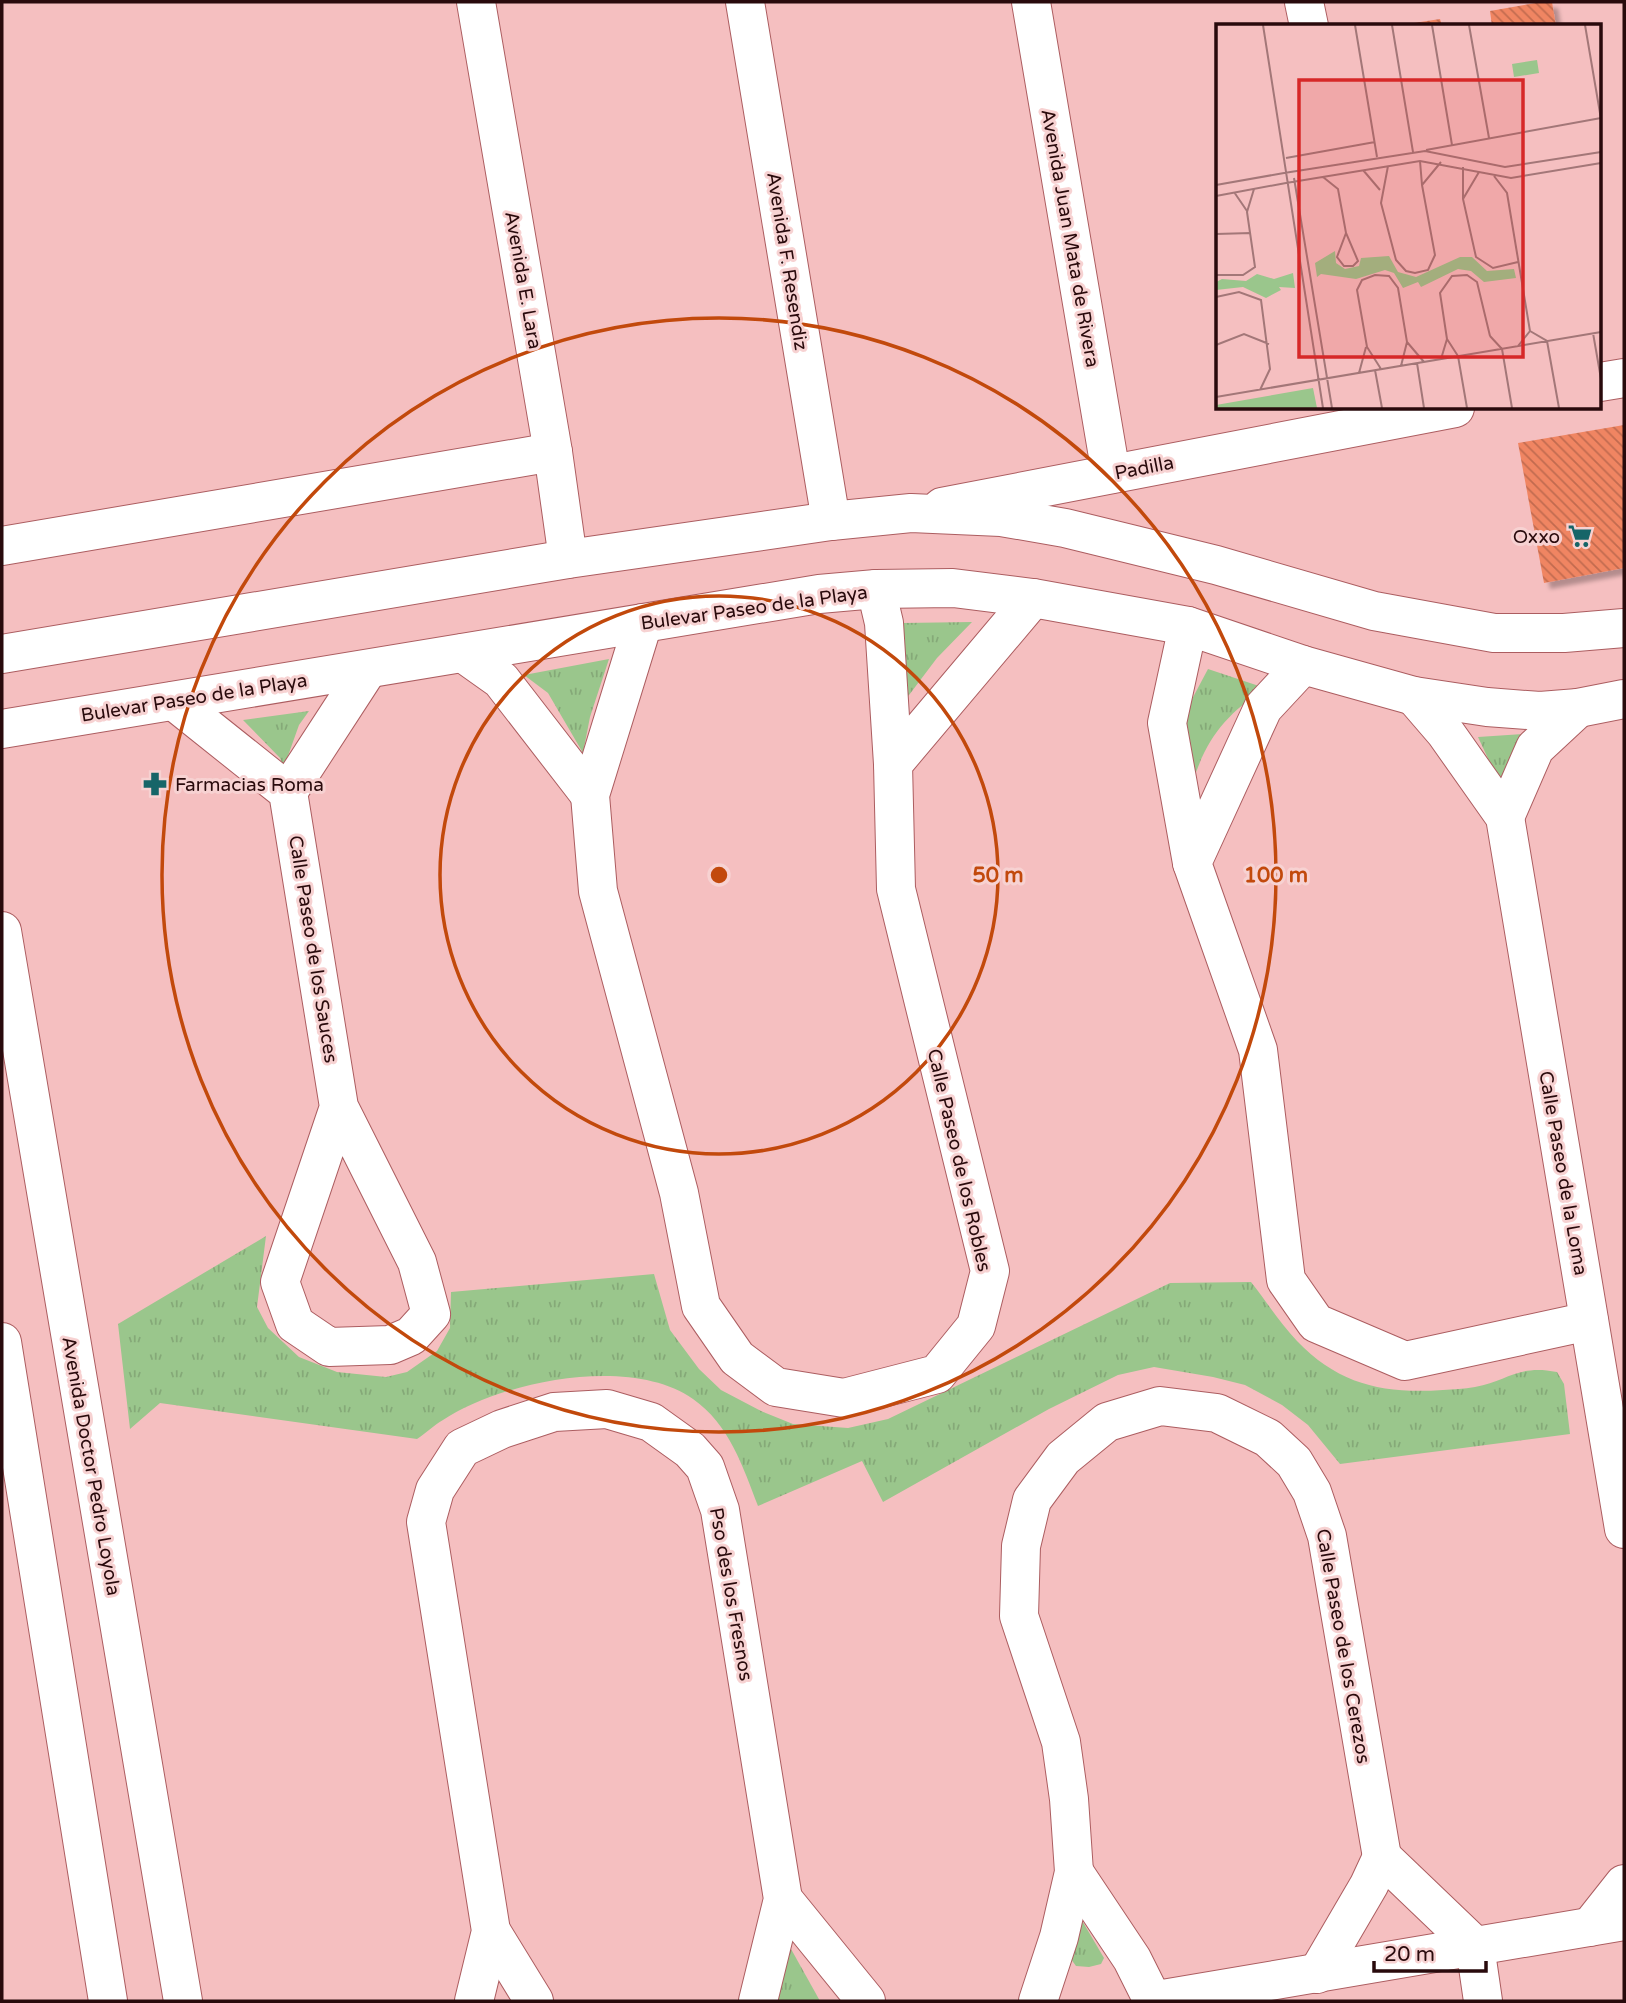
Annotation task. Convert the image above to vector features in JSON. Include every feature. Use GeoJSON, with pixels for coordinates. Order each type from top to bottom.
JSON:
{"type":"FeatureCollection","features":[{"type":"Feature","properties":{"kind":"street","name":"Avenida E. Lara"},"geometry":{"type":"LineString","coordinates":[[476,2],[553,452],[568,559]]}},
{"type":"Feature","properties":{"kind":"street","name":"Avenida F. Resendiz"},"geometry":{"type":"LineString","coordinates":[[745,2],[831,521]]}},
{"type":"Feature","properties":{"kind":"street","name":"Avenida Juan Mata de Rivera"},"geometry":{"type":"LineString","coordinates":[[1031,2],[1111,474]]}},
{"type":"Feature","properties":{"kind":"street"},"geometry":{"type":"LineString","coordinates":[[1304,2],[1308,24]]}},
{"type":"Feature","properties":{"kind":"street"},"geometry":{"type":"LineString","coordinates":[[1602,382],[1624,378]]}},
{"type":"Feature","properties":{"kind":"street","name":"Padilla"},"geometry":{"type":"LineString","coordinates":[[911,513],[1111,474],[1376,415],[1432,410]]}},
{"type":"Feature","properties":{"kind":"street"},"geometry":{"type":"LineString","coordinates":[[2,546],[553,452]]}},
{"type":"Feature","properties":{"kind":"street"},"geometry":{"type":"LineString","coordinates":[[2,654],[568,559],[831,521],[911,513],[1001,517],[1065,528],[1216,565],[1374,611],[1494,633],[1564,633],[1624,628]]}},
{"type":"Feature","properties":{"kind":"street","name":"Bulevar Paseo de la Playa"},"geometry":{"type":"LineString","coordinates":[[2,729],[819,594],[876,589],[953,588],[1032,598],[1188,626],[1303,665],[1414,696],[1487,707],[1539,711],[1578,708],[1624,699]]}},
{"type":"Feature","properties":{"kind":"street","name":"Calle Paseo de los Robles"},"geometry":{"type":"LineString","coordinates":[[643,624],[590,795],[598,891],[679,1193],[701,1306],[737,1358],[776,1387],[844,1398],[937,1374],[976,1326],[990,1271],[896,889],[893,764],[884,623],[876,589]]}},
{"type":"Feature","properties":{"kind":"street"},"geometry":{"type":"LineString","coordinates":[[893,764],[1032,598]]}},
{"type":"Feature","properties":{"kind":"street"},"geometry":{"type":"LineString","coordinates":[[1188,626],[1167,723],[1192,863],[1258,1050],[1286,1280],[1316,1323],[1405,1361],[1589,1321]]}},
{"type":"Feature","properties":{"kind":"street"},"geometry":{"type":"LineString","coordinates":[[463,653],[501,680],[590,795]]}},
{"type":"Feature","properties":{"kind":"street"},"geometry":{"type":"LineString","coordinates":[[1192,863],[1263,708],[1303,665]]}},
{"type":"Feature","properties":{"kind":"street"},"geometry":{"type":"LineString","coordinates":[[174,701],[288,792],[368,668]]}},
{"type":"Feature","properties":{"kind":"street","name":"Calle Paseo de la Loma"},"geometry":{"type":"LineString","coordinates":[[1414,696],[1445,732],[1505,817],[1624,1529]]}},
{"type":"Feature","properties":{"kind":"street"},"geometry":{"type":"LineString","coordinates":[[1505,817],[1535,748],[1578,708]]}},
{"type":"Feature","properties":{"kind":"street","name":"Calle Paseo de los Sauces"},"geometry":{"type":"LineString","coordinates":[[288,792],[339,1107],[417,1262],[431,1314],[411,1336],[390,1345],[329,1347],[295,1324],[280,1282],[339,1107]]}},
{"type":"Feature","properties":{"kind":"street","name":"Avenida Doctor Pedro Loyola"},"geometry":{"type":"LineString","coordinates":[[2,931],[183,2001]]}},
{"type":"Feature","properties":{"kind":"street"},"geometry":{"type":"LineString","coordinates":[[2,1342],[107,2001]]}},
{"type":"Feature","properties":{"kind":"street","name":"Calle Paseo de los Cerezos"},"geometry":{"type":"LineString","coordinates":[[1074,1872],[1069,1799],[1061,1742],[1019,1616],[1021,1546],[1031,1500],[1063,1458],[1107,1422],[1160,1406],[1217,1413],[1268,1438],[1294,1462],[1312,1492],[1328,1536],[1382,1857]]}},
{"type":"Feature","properties":{"kind":"street","name":"Pso des los Fresnos"},"geometry":{"type":"LineString","coordinates":[[491,1931],[426,1522],[435,1490],[462,1448],[502,1429],[554,1412],[607,1409],[651,1422],[690,1450],[705,1467],[720,1510],[782,1899]]}},
{"type":"Feature","properties":{"kind":"street"},"geometry":{"type":"LineString","coordinates":[[1317,1974],[1369,1885],[1382,1857],[1475,1946],[1483,2001]]}},
{"type":"Feature","properties":{"kind":"street"},"geometry":{"type":"LineString","coordinates":[[1074,1872],[1132,1959],[1152,2001],[1607,1924],[1624,1884]]}},
{"type":"Feature","properties":{"kind":"street"},"geometry":{"type":"LineString","coordinates":[[1038,2001],[1059,1937],[1074,1872]]}},
{"type":"Feature","properties":{"kind":"street"},"geometry":{"type":"LineString","coordinates":[[758,2001],[782,1899]]}},
{"type":"Feature","properties":{"kind":"street"},"geometry":{"type":"LineString","coordinates":[[782,1899],[866,2001]]}},
{"type":"Feature","properties":{"kind":"street"},"geometry":{"type":"LineString","coordinates":[[474,2001],[491,1931]]}},
{"type":"Feature","properties":{"kind":"street"},"geometry":{"type":"LineString","coordinates":[[491,1931],[534,2001]]}},
{"type":"Feature","properties":{"kind":"green space"},"geometry":{"type":"Polygon","coordinates":[[[972,622],[937,658],[900,707],[902,623],[972,622]]]}},
{"type":"Feature","properties":{"kind":"green space"},"geometry":{"type":"Polygon","coordinates":[[[609,659],[590,717],[583,753],[548,693],[524,675],[609,659]]]}},
{"type":"Feature","properties":{"kind":"green space"},"geometry":{"type":"Polygon","coordinates":[[[1208,669],[1265,688],[1239,708],[1219,729],[1204,753],[1192,784],[1186,724],[1191,701],[1208,669]]]}},
{"type":"Feature","properties":{"kind":"green space"},"geometry":{"type":"Polygon","coordinates":[[[309,711],[299,725],[284,767],[280,758],[243,720],[309,711]]]}},
{"type":"Feature","properties":{"kind":"green space"},"geometry":{"type":"Polygon","coordinates":[[[1523,734],[1499,782],[1478,737],[1523,734]]]}},
{"type":"Feature","properties":{"kind":"green space"},"geometry":{"type":"Polygon","coordinates":[[[266,1236],[257,1307],[268,1328],[299,1357],[337,1372],[386,1377],[407,1372],[437,1351],[450,1328],[451,1292],[654,1274],[670,1330],[699,1369],[721,1390],[793,1424],[848,1428],[888,1419],[1170,1283],[1251,1282],[1291,1334],[1313,1356],[1329,1368],[1364,1384],[1401,1390],[1443,1390],[1475,1387],[1532,1370],[1557,1372],[1564,1384],[1570,1434],[1340,1464],[1308,1425],[1282,1405],[1245,1385],[1154,1367],[1118,1375],[1049,1409],[883,1502],[862,1461],[758,1506],[733,1447],[706,1409],[667,1386],[636,1378],[567,1378],[498,1394],[468,1406],[417,1439],[160,1403],[130,1429],[118,1324],[266,1236]]]}},
{"type":"Feature","properties":{"kind":"green space"},"geometry":{"type":"Polygon","coordinates":[[[1077,1912],[1104,1958],[1101,1964],[1076,1966],[1068,1955],[1077,1912]]]}},
{"type":"Feature","properties":{"kind":"green space"},"geometry":{"type":"Polygon","coordinates":[[[786,1940],[820,2001],[778,2001],[786,1940]]]}},
{"type":"Feature","properties":{"kind":"building"},"geometry":{"type":"Polygon","coordinates":[[[1552,2],[1556,24],[1492,24],[1490,11],[1552,2]]]}},
{"type":"Feature","properties":{"kind":"building"},"geometry":{"type":"Polygon","coordinates":[[[1440,19],[1441,24],[1408,24],[1440,19]]]}},
{"type":"Feature","properties":{"kind":"building"},"geometry":{"type":"Polygon","coordinates":[[[1624,425],[1624,568],[1544,583],[1518,443],[1624,425]]]}},
{"type":"Feature","properties":{"kind":"place","name":"Oxxo"},"geometry":{"type":"Point","coordinates":[1580,536]}},
{"type":"Feature","properties":{"kind":"place","name":"Farmacias Roma"},"geometry":{"type":"Point","coordinates":[155,784]}}]}
